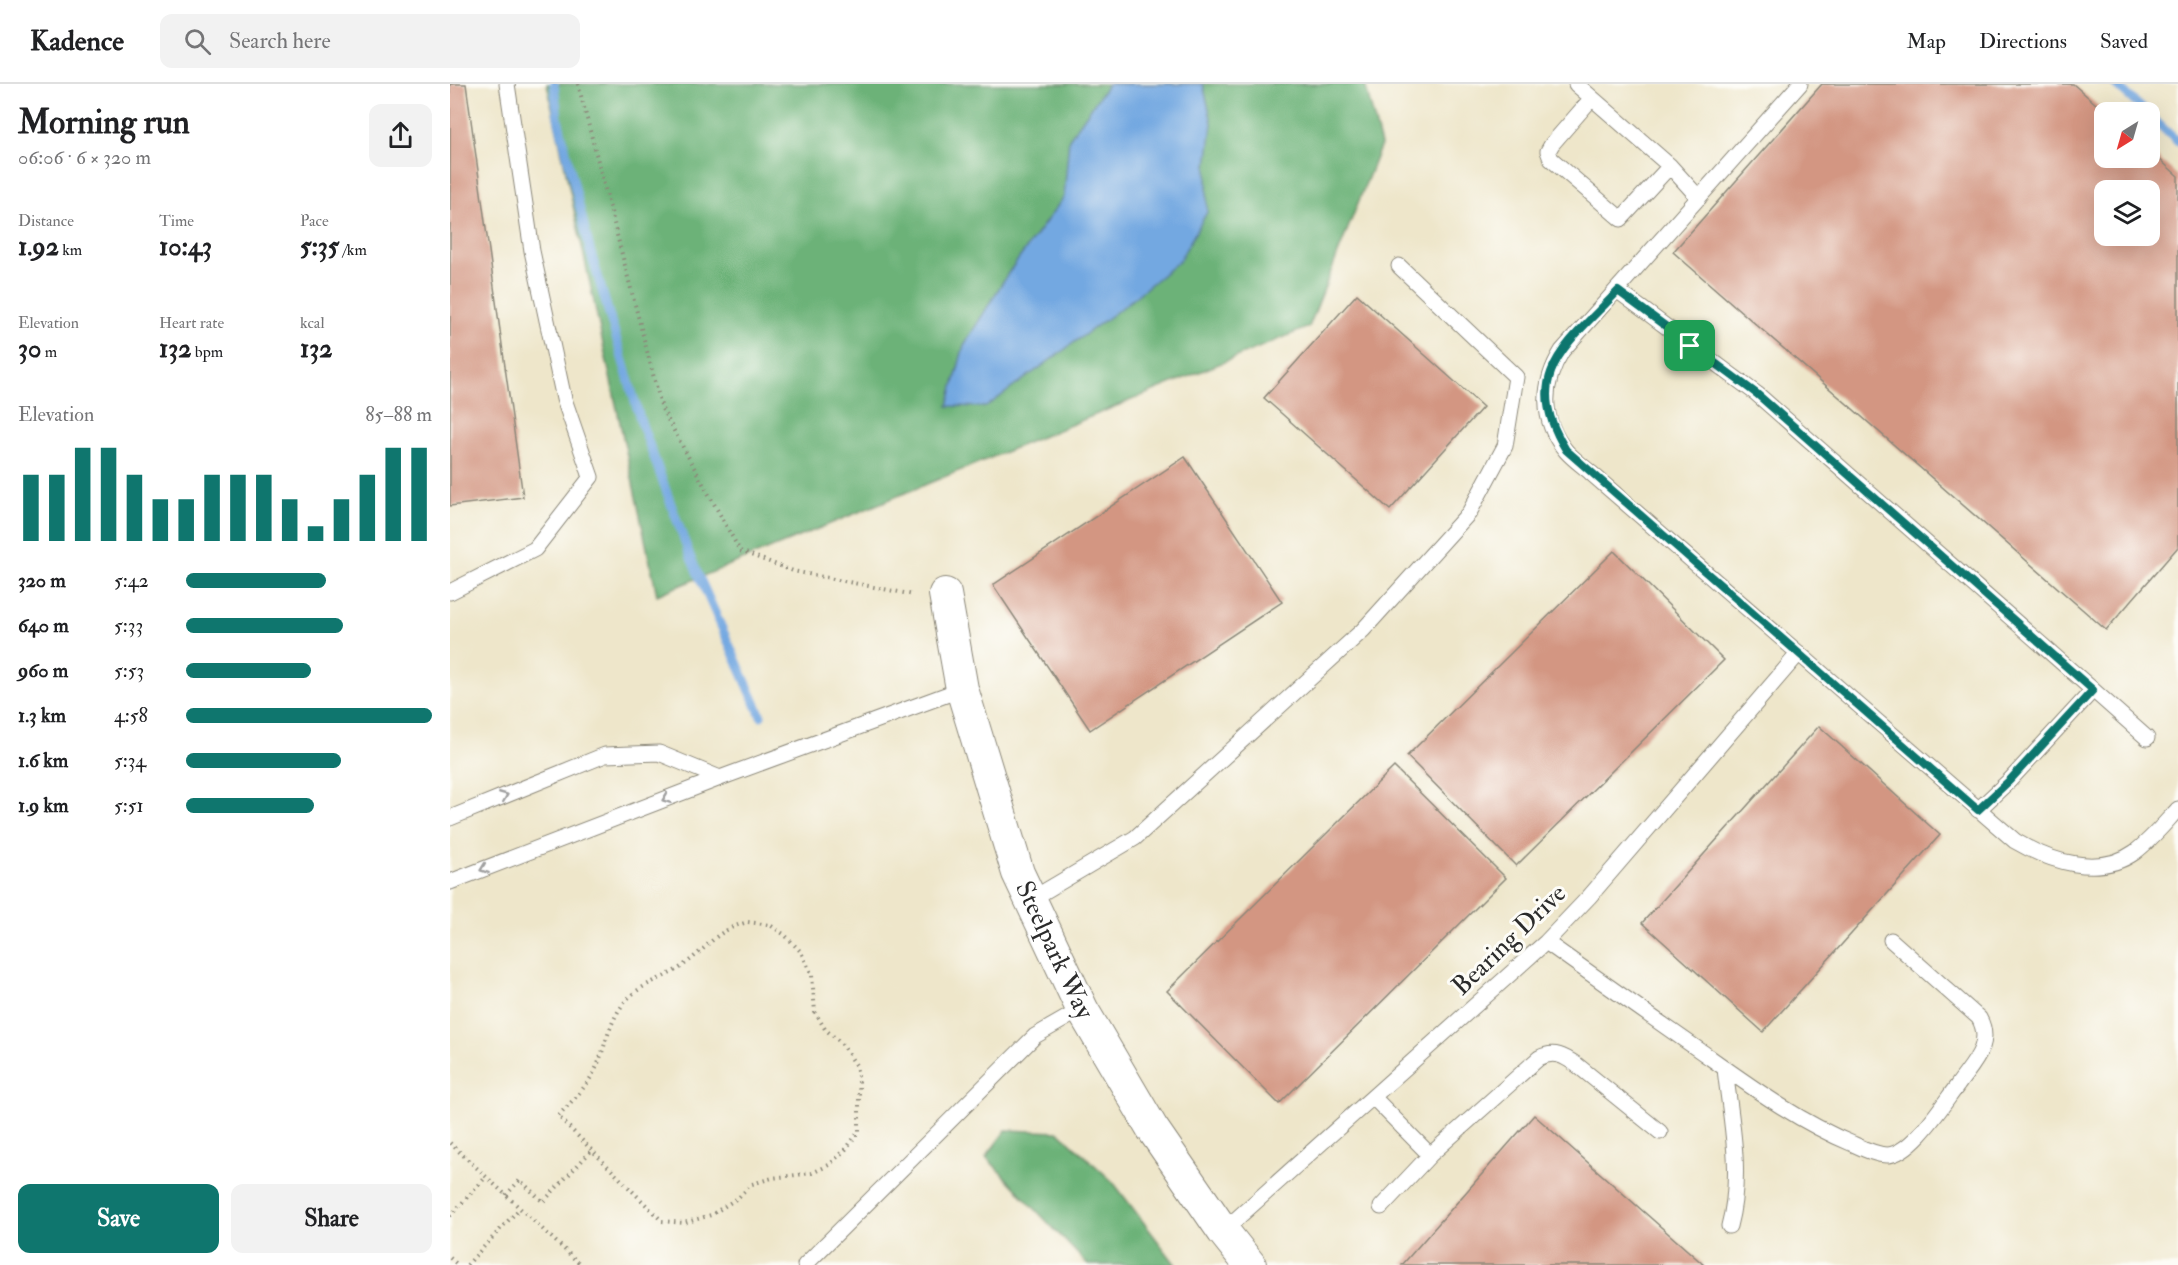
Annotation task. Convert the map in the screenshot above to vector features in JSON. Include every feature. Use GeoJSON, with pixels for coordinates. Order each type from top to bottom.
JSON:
{"type":"FeatureCollection","features":[{"type":"Feature","properties":{"kind":"street","name":"Steelpark Way"},"geometry":{"type":"LineString","coordinates":[[930,595],[962,689],[1018,873],[1082,1010],[1152,1128],[1223,1231],[1250,1265]]}},
{"type":"Feature","properties":{"kind":"lane"},"geometry":{"type":"LineString","coordinates":[[450,592],[535,549],[591,477],[564,399],[537,274],[507,84]]}},
{"type":"Feature","properties":{"kind":"lane"},"geometry":{"type":"LineString","coordinates":[[1576,84],[1670,166],[1699,198]]}},
{"type":"Feature","properties":{"kind":"lane"},"geometry":{"type":"LineString","coordinates":[[1800,84],[1618,291],[1562,351],[1552,368],[1546,391],[1548,412],[1555,433],[1566,450],[1591,473],[2015,842],[2038,855],[2066,864],[2092,865],[2112,862],[2133,854],[2151,839],[2178,809]]}},
{"type":"Feature","properties":{"kind":"lane"},"geometry":{"type":"LineString","coordinates":[[1592,98],[1552,144],[1548,151],[1551,159],[1621,219],[1670,166]]}},
{"type":"Feature","properties":{"kind":"lane"},"geometry":{"type":"LineString","coordinates":[[1030,900],[1141,832],[1363,630],[1468,513],[1505,446],[1516,377],[1399,266]]}},
{"type":"Feature","properties":{"kind":"lane"},"geometry":{"type":"LineString","coordinates":[[1618,291],[1757,394],[2147,738]]}},
{"type":"Feature","properties":{"kind":"lane","name":"Bearing Drive"},"geometry":{"type":"LineString","coordinates":[[1223,1231],[1546,942],[1589,897],[1799,653]]}},
{"type":"Feature","properties":{"kind":"lane"},"geometry":{"type":"LineString","coordinates":[[450,882],[720,778],[962,689]]}},
{"type":"Feature","properties":{"kind":"lane"},"geometry":{"type":"LineString","coordinates":[[1978,810],[2010,780],[2093,690]]}},
{"type":"Feature","properties":{"kind":"lane"},"geometry":{"type":"LineString","coordinates":[[450,818],[605,755],[659,753],[720,778]]}},
{"type":"Feature","properties":{"kind":"lane"},"geometry":{"type":"LineString","coordinates":[[1546,942],[1725,1069],[1808,1122],[1872,1152],[1888,1155],[1900,1151],[1926,1128],[1980,1054],[1985,1037],[1984,1027],[1979,1018],[1891,940]]}},
{"type":"Feature","properties":{"kind":"lane"},"geometry":{"type":"LineString","coordinates":[[805,1265],[1035,1036],[1082,1010]]}},
{"type":"Feature","properties":{"kind":"lane"},"geometry":{"type":"LineString","coordinates":[[1381,1208],[1430,1155],[1539,1058],[1548,1053],[1567,1058],[1577,1065],[1660,1132]]}},
{"type":"Feature","properties":{"kind":"lane"},"geometry":{"type":"LineString","coordinates":[[1725,1069],[1737,1170],[1735,1205],[1729,1226]]}},
{"type":"Feature","properties":{"kind":"lane"},"geometry":{"type":"LineString","coordinates":[[1373,1097],[1430,1155]]}},
{"type":"Feature","properties":{"kind":"path"},"geometry":{"type":"LineString","coordinates":[[578,84],[662,409],[740,551],[793,571],[930,595]]}},
{"type":"Feature","properties":{"kind":"path"},"geometry":{"type":"LineString","coordinates":[[748,922],[770,925],[785,934],[801,952],[812,975],[815,1012],[825,1029],[841,1043],[856,1065],[860,1082],[859,1131],[846,1149],[829,1165],[812,1173],[772,1178],[752,1184],[738,1197],[711,1215],[684,1223],[662,1221],[592,1150],[558,1116],[582,1090],[592,1074],[615,1017],[625,1002],[640,988],[683,966],[716,936],[730,927],[748,922]]}},
{"type":"Feature","properties":{"kind":"path"},"geometry":{"type":"LineString","coordinates":[[450,1143],[581,1265]]}},
{"type":"Feature","properties":{"kind":"path"},"geometry":{"type":"LineString","coordinates":[[506,1195],[520,1180],[543,1202],[592,1150]]}},
{"type":"Feature","properties":{"kind":"path"},"geometry":{"type":"LineString","coordinates":[[450,1216],[486,1177]]}},
{"type":"Feature","properties":{"kind":"path"},"geometry":{"type":"LineString","coordinates":[[467,1265],[520,1208]]}},
{"type":"Feature","properties":{"kind":"path"},"geometry":{"type":"LineString","coordinates":[[450,1258],[458,1265]]}},
{"type":"Feature","properties":{"kind":"green space"},"geometry":{"type":"Polygon","coordinates":[[[547,84],[1365,84],[1381,145],[1309,327],[657,595],[547,84]]]}},
{"type":"Feature","properties":{"kind":"green space"},"geometry":{"type":"Polygon","coordinates":[[[1006,1130],[1059,1132],[1113,1182],[1176,1265],[1088,1265],[986,1157],[1006,1130]]]}},
{"type":"Feature","properties":{"kind":"water"},"geometry":{"type":"Polygon","coordinates":[[[1108,84],[1203,84],[1212,123],[1207,166],[1207,212],[1179,261],[1124,306],[986,407],[948,406],[964,345],[1009,272],[1064,197],[1069,139],[1108,84]]]}},
{"type":"Feature","properties":{"kind":"building"},"geometry":{"type":"Polygon","coordinates":[[[450,84],[466,84],[523,497],[450,506],[450,84]]]}},
{"type":"Feature","properties":{"kind":"building"},"geometry":{"type":"Polygon","coordinates":[[[1822,84],[2073,84],[2094,102],[2094,168],[2160,168],[2160,160],[2178,176],[2178,547],[2106,630],[1673,252],[1822,84]]]}},
{"type":"Feature","properties":{"kind":"building"},"geometry":{"type":"Polygon","coordinates":[[[1357,294],[1483,407],[1390,510],[1264,398],[1357,294]]]}},
{"type":"Feature","properties":{"kind":"building"},"geometry":{"type":"Polygon","coordinates":[[[1185,457],[1282,602],[1090,730],[993,585],[1185,457]]]}},
{"type":"Feature","properties":{"kind":"building"},"geometry":{"type":"Polygon","coordinates":[[[1614,551],[1724,660],[1516,866],[1407,756],[1614,551]]]}},
{"type":"Feature","properties":{"kind":"building"},"geometry":{"type":"Polygon","coordinates":[[[1819,726],[1940,835],[1763,1032],[1642,923],[1819,726]]]}},
{"type":"Feature","properties":{"kind":"building"},"geometry":{"type":"Polygon","coordinates":[[[1394,767],[1506,878],[1279,1104],[1167,991],[1394,767]]]}},
{"type":"Feature","properties":{"kind":"building"},"geometry":{"type":"Polygon","coordinates":[[[1534,1115],[1704,1265],[1402,1265],[1534,1115]]]}},
{"type":"Feature","properties":{"kind":"waterway"},"geometry":{"type":"LineString","coordinates":[[554,84],[558,118],[590,250],[641,422],[690,556],[761,716]]}},
{"type":"Feature","properties":{"kind":"waterway"},"geometry":{"type":"LineString","coordinates":[[2115,84],[2135,102]]}},
{"type":"Feature","properties":{"kind":"waterway"},"geometry":{"type":"LineString","coordinates":[[2160,125],[2178,142]]}},
{"type":"Feature","properties":{"kind":"route"},"geometry":{"type":"LineString","coordinates":[[1618,291],[1690,346],[1757,394],[2093,690],[2010,780],[1978,810],[1591,473],[1566,450],[1555,433],[1548,412],[1546,391],[1552,368],[1562,351],[1618,291]]}}]}
